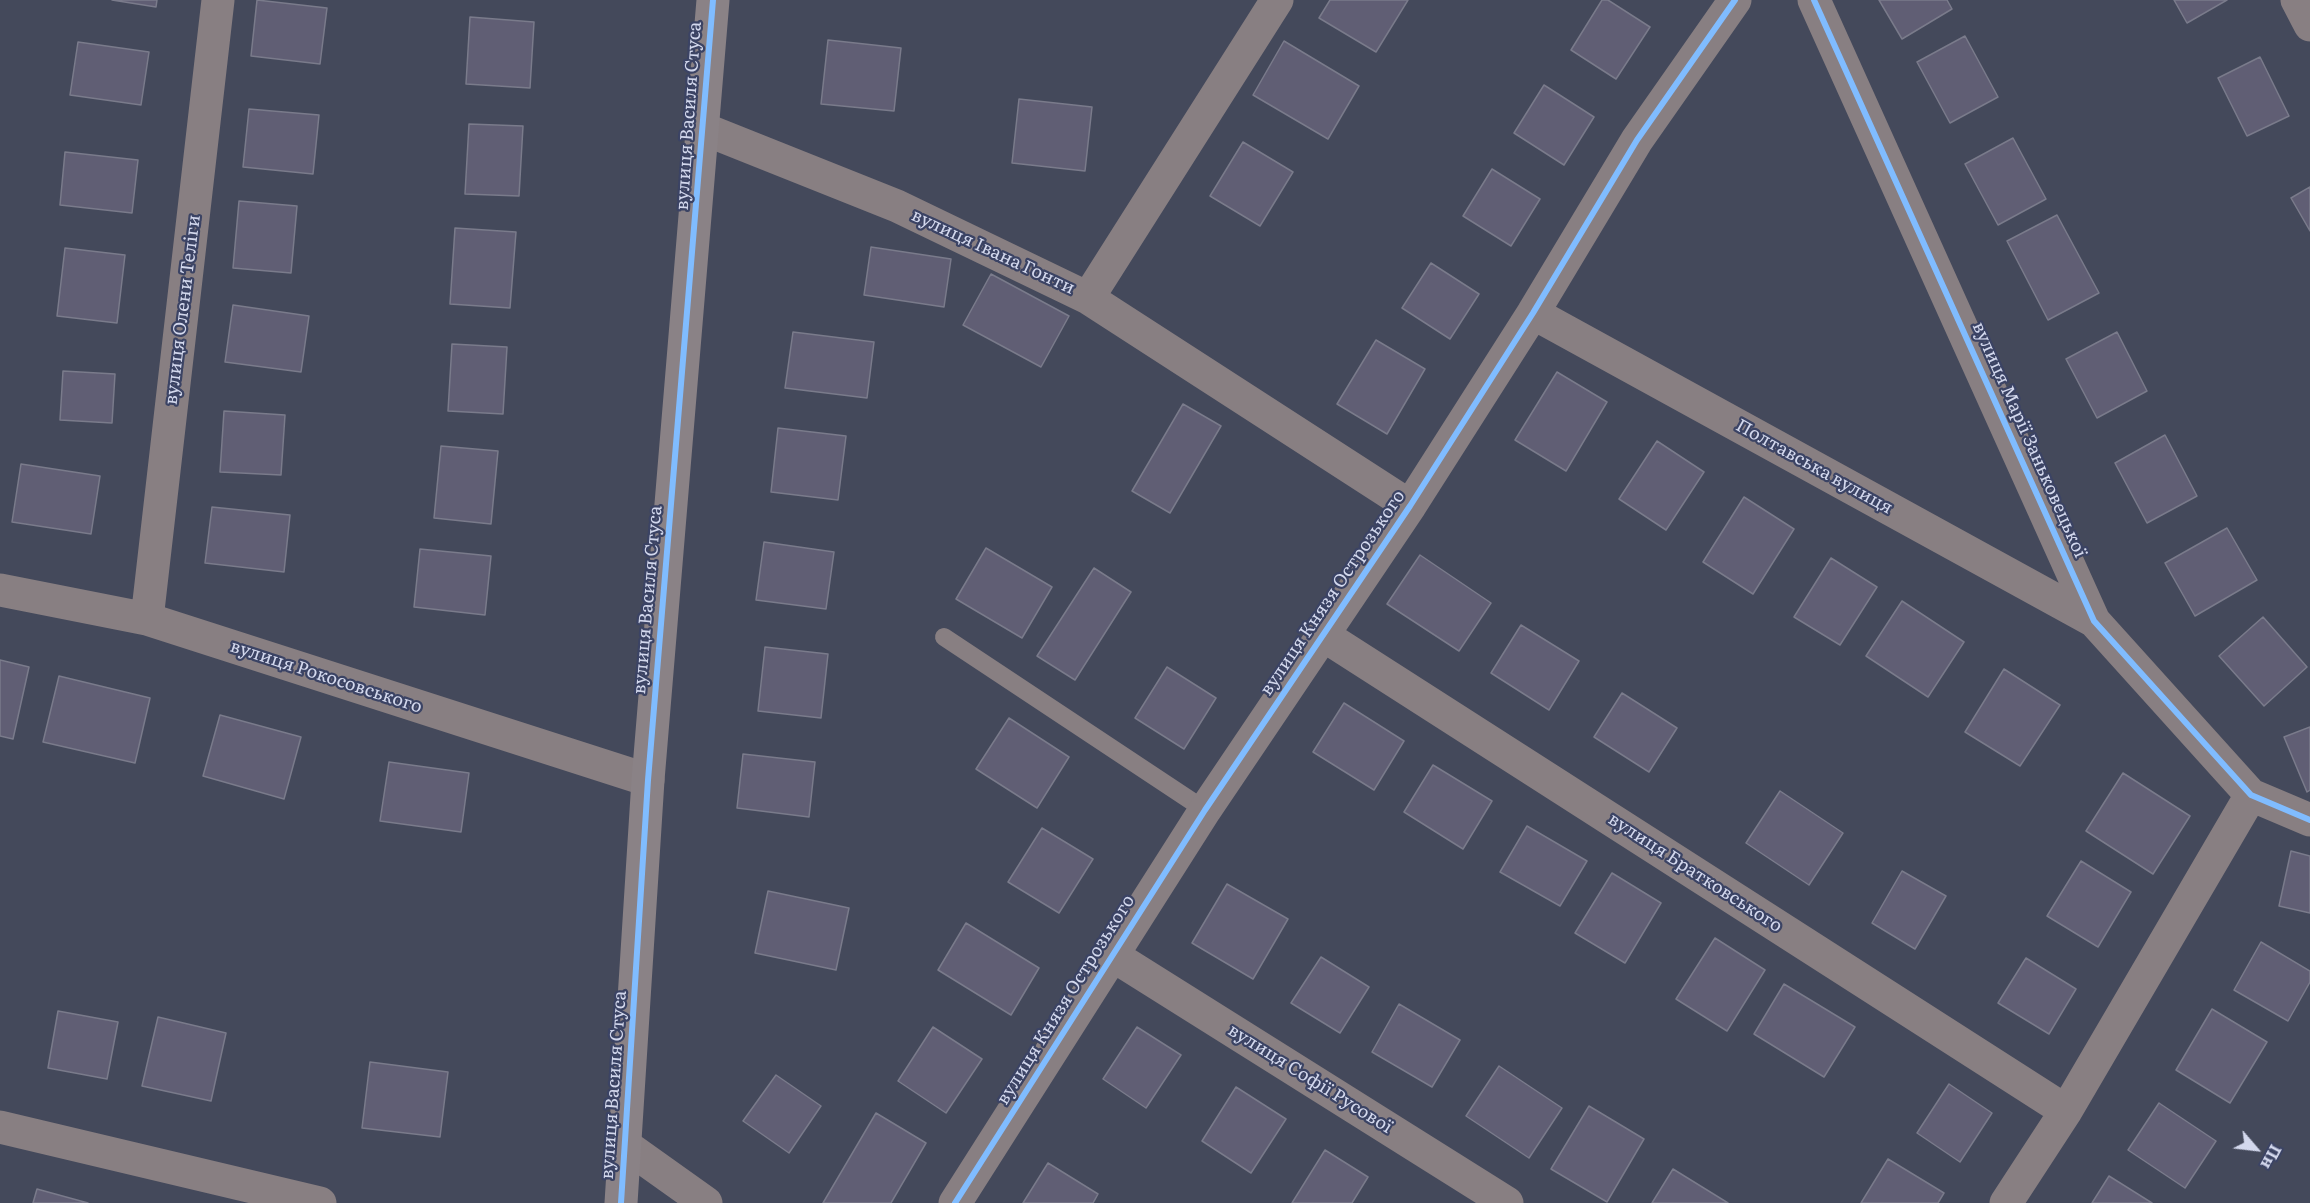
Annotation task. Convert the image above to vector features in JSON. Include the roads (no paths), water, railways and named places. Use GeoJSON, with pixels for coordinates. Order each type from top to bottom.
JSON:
{"type":"FeatureCollection","features":[{"type":"Feature","properties":{"kind":"street","name":"вулиця Олени Теліги"},"geometry":{"type":"LineString","coordinates":[[147,619],[218,0]]}},
{"type":"Feature","properties":{"kind":"street","name":"вулиця Василя Стуса"},"geometry":{"type":"LineString","coordinates":[[621,1203],[648,780],[713,0]]}},
{"type":"Feature","properties":{"kind":"street","name":"вулиця Івана Гонти"},"geometry":{"type":"LineString","coordinates":[[704,129],[897,206],[1088,298],[1276,0]]}},
{"type":"Feature","properties":{"kind":"street","name":"вулиця Князя Острозького"},"geometry":{"type":"LineString","coordinates":[[956,1203],[1205,810],[1410,506],[1533,313],[1637,140],[1735,0]]}},
{"type":"Feature","properties":{"kind":"street","name":"вулиця Марії Заньковецької"},"geometry":{"type":"LineString","coordinates":[[1814,0],[2094,621],[2252,795],[2310,820]]}},
{"type":"Feature","properties":{"kind":"street"},"geometry":{"type":"LineString","coordinates":[[2296,0],[2310,25]]}},
{"type":"Feature","properties":{"kind":"street"},"geometry":{"type":"LineString","coordinates":[[1088,298],[1410,506]]}},
{"type":"Feature","properties":{"kind":"street","name":"Полтавська вулиця"},"geometry":{"type":"LineString","coordinates":[[1533,313],[2094,621]]}},
{"type":"Feature","properties":{"kind":"street","name":"вулиця Рокосовського"},"geometry":{"type":"LineString","coordinates":[[0,590],[147,619],[648,780]]}},
{"type":"Feature","properties":{"kind":"street","name":"вулиця Братковського"},"geometry":{"type":"LineString","coordinates":[[1323,635],[2066,1110]]}},
{"type":"Feature","properties":{"kind":"street"},"geometry":{"type":"LineString","coordinates":[[2006,1203],[2066,1110],[2252,795]]}},
{"type":"Feature","properties":{"kind":"street","name":"вулиця Софії Русової"},"geometry":{"type":"LineString","coordinates":[[1112,955],[1508,1203]]}},
{"type":"Feature","properties":{"kind":"street"},"geometry":{"type":"LineString","coordinates":[[0,1127],[320,1203]]}},
{"type":"Feature","properties":{"kind":"street"},"geometry":{"type":"LineString","coordinates":[[626,1146],[706,1203]]}},
{"type":"Feature","properties":{"kind":"lane"},"geometry":{"type":"LineString","coordinates":[[944,637],[1205,810]]}}]}
